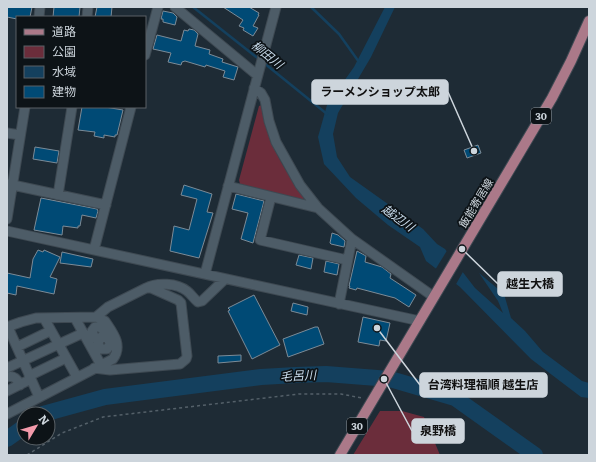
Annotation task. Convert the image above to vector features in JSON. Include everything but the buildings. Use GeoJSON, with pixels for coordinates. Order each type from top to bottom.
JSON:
{"type":"FeatureCollection","features":[{"type":"Feature","properties":{"kind":"main road","name":"飯能寄居線"},"geometry":{"type":"LineString","coordinates":[[340,455],[555,92],[589,22]]}},
{"type":"Feature","properties":{"kind":"street"},"geometry":{"type":"LineString","coordinates":[[146,51],[158,7]]}},
{"type":"Feature","properties":{"kind":"street"},"geometry":{"type":"LineString","coordinates":[[175,7],[258,73]]}},
{"type":"Feature","properties":{"kind":"street"},"geometry":{"type":"LineString","coordinates":[[205,274],[276,7]]}},
{"type":"Feature","properties":{"kind":"street"},"geometry":{"type":"LineString","coordinates":[[254,88],[261,93],[266,100],[269,122],[276,142],[300,185],[318,208],[352,239],[436,293]]}},
{"type":"Feature","properties":{"kind":"street"},"geometry":{"type":"LineString","coordinates":[[7,219],[10,185],[25,108]]}},
{"type":"Feature","properties":{"kind":"street"},"geometry":{"type":"LineString","coordinates":[[58,195],[72,108]]}},
{"type":"Feature","properties":{"kind":"street"},"geometry":{"type":"LineString","coordinates":[[94,250],[129,108]]}},
{"type":"Feature","properties":{"kind":"street"},"geometry":{"type":"LineString","coordinates":[[7,132],[20,135]]}},
{"type":"Feature","properties":{"kind":"street"},"geometry":{"type":"LineString","coordinates":[[10,185],[106,205]]}},
{"type":"Feature","properties":{"kind":"street"},"geometry":{"type":"LineString","coordinates":[[228,186],[318,208]]}},
{"type":"Feature","properties":{"kind":"street"},"geometry":{"type":"LineString","coordinates":[[271,196],[260,240],[347,260]]}},
{"type":"Feature","properties":{"kind":"street"},"geometry":{"type":"LineString","coordinates":[[7,231],[420,321]]}},
{"type":"Feature","properties":{"kind":"street"},"geometry":{"type":"LineString","coordinates":[[339,304],[352,239]]}},
{"type":"Feature","properties":{"kind":"street"},"geometry":{"type":"LineString","coordinates":[[92,317],[151,285],[174,285],[186,290],[198,302],[202,301],[225,279]]}},
{"type":"Feature","properties":{"kind":"street"},"geometry":{"type":"LineString","coordinates":[[75,318],[98,366],[110,370],[180,364],[186,359],[187,356],[181,303],[151,288],[146,288]]}},
{"type":"Feature","properties":{"kind":"street"},"geometry":{"type":"LineString","coordinates":[[92,317],[95,327],[103,329],[104,334],[99,340],[98,345],[102,349],[107,349],[112,358]]}},
{"type":"Feature","properties":{"kind":"street"},"geometry":{"type":"LineString","coordinates":[[7,414],[98,366],[112,358],[116,354],[118,344],[105,321],[92,317],[44,318],[21,322],[7,327],[39,397]]}},
{"type":"Feature","properties":{"kind":"street"},"geometry":{"type":"LineString","coordinates":[[44,318],[77,377]]}},
{"type":"Feature","properties":{"kind":"street"},"geometry":{"type":"LineString","coordinates":[[17,347],[50,331]]}},
{"type":"Feature","properties":{"kind":"street"},"geometry":{"type":"LineString","coordinates":[[7,368],[83,333]]}},
{"type":"Feature","properties":{"kind":"street"},"geometry":{"type":"LineString","coordinates":[[7,391],[66,358]]}},
{"type":"Feature","properties":{"kind":"street"},"geometry":{"type":"LineString","coordinates":[[7,377],[12,376],[16,378],[20,385]]}},
{"type":"Feature","properties":{"kind":"path"},"geometry":{"type":"LineString","coordinates":[[27,455],[62,432],[103,417],[299,394],[341,394],[364,398]]}},
{"type":"Feature","properties":{"kind":"green space"},"geometry":{"type":"Polygon","coordinates":[[[262,105],[264,118],[277,154],[289,175],[305,196],[303,200],[240,184],[239,180],[259,106],[262,105]]]}},
{"type":"Feature","properties":{"kind":"green space"},"geometry":{"type":"Polygon","coordinates":[[[380,411],[402,411],[424,417],[440,455],[353,455],[380,411]]]}},
{"type":"Feature","properties":{"kind":"water","name":"越辺川"},"geometry":{"type":"Polygon","coordinates":[[[385,7],[395,7],[371,57],[338,113],[333,134],[337,157],[350,177],[423,229],[437,244],[445,249],[475,288],[503,313],[498,301],[479,273],[504,294],[511,318],[525,331],[543,352],[582,381],[589,383],[589,398],[581,397],[531,359],[460,287],[426,261],[420,247],[388,225],[356,198],[324,164],[318,137],[327,105],[354,67],[385,7]]]}},
{"type":"Feature","properties":{"kind":"pier"},"geometry":{"type":"Polygon","coordinates":[[[448,249],[464,270],[455,286],[435,270],[448,249]]]}},
{"type":"Feature","properties":{"kind":"waterway","name":"柳田川"},"geometry":{"type":"LineString","coordinates":[[193,7],[260,60]]}},
{"type":"Feature","properties":{"kind":"waterway"},"geometry":{"type":"LineString","coordinates":[[311,7],[339,34],[359,62]]}},
{"type":"Feature","properties":{"kind":"waterway","name":"柳田川"},"geometry":{"type":"LineString","coordinates":[[264,63],[327,114]]}},
{"type":"Feature","properties":{"kind":"waterway","name":"毛呂川"},"geometry":{"type":"LineString","coordinates":[[56,410],[105,397],[261,377],[326,374],[390,379],[455,398],[535,455]]}},
{"type":"Feature","properties":{"kind":"waterway","name":"毛呂川"},"geometry":{"type":"LineString","coordinates":[[7,439],[16,433]]}},
{"type":"Feature","properties":{"kind":"place","name":"ラーメンショップ太郎"},"geometry":{"type":"Point","coordinates":[474,151]}},
{"type":"Feature","properties":{"kind":"place","name":"越生大橋"},"geometry":{"type":"Point","coordinates":[462,249]}},
{"type":"Feature","properties":{"kind":"place","name":"台湾料理福順 越生店"},"geometry":{"type":"Point","coordinates":[377,328]}},
{"type":"Feature","properties":{"kind":"place","name":"泉野橋"},"geometry":{"type":"Point","coordinates":[384,379]}}]}
